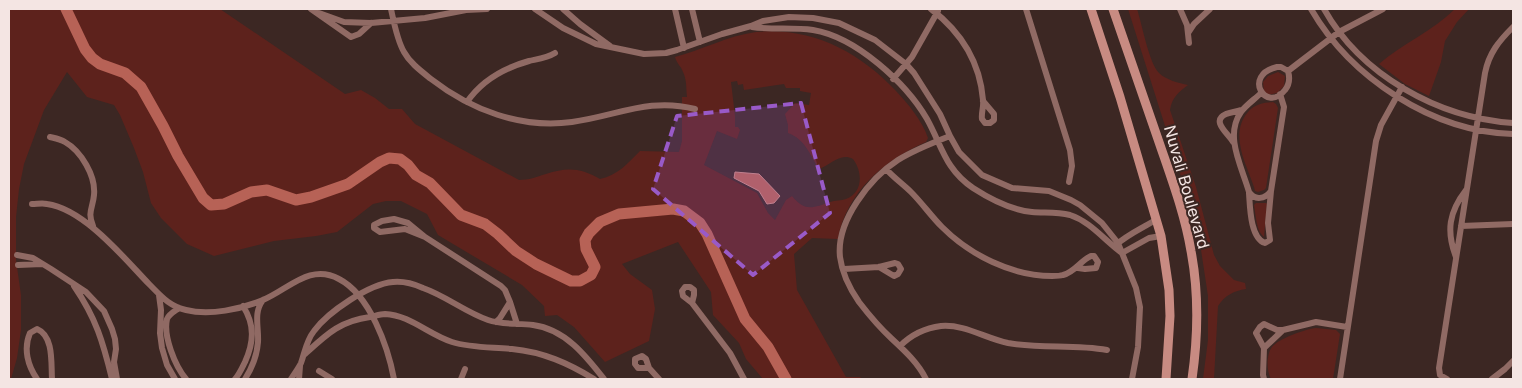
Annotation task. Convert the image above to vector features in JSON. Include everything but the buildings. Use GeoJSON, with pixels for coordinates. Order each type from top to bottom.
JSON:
{"type":"FeatureCollection","features":[{"type":"Feature","properties":{"kind":"main road"},"geometry":{"type":"LineString","coordinates":[[1091,9],[1161,236],[1169,290],[1170,316],[1166,379]]}},
{"type":"Feature","properties":{"kind":"main road","name":"Nuvali Boulevard"},"geometry":{"type":"LineString","coordinates":[[1113,9],[1185,222],[1195,276],[1196,340],[1192,379]]}},
{"type":"Feature","properties":{"kind":"street"},"geometry":{"type":"LineString","coordinates":[[311,9],[344,22],[371,24],[425,18],[467,9],[487,9]]}},
{"type":"Feature","properties":{"kind":"street"},"geometry":{"type":"LineString","coordinates":[[391,9],[400,46],[409,59],[434,81],[467,102],[497,116],[544,124],[559,124],[593,119],[656,104],[682,105],[695,109]]}},
{"type":"Feature","properties":{"kind":"street"},"geometry":{"type":"LineString","coordinates":[[535,9],[579,36],[596,44],[622,51],[644,54],[666,53],[763,21],[789,17],[813,18],[839,23],[875,40],[906,64],[914,73],[940,114],[950,136],[966,160],[982,175],[1012,188],[1049,191],[1071,200],[1094,215],[1102,223],[1122,253],[1136,288],[1140,308],[1138,347],[1132,379]]}},
{"type":"Feature","properties":{"kind":"street"},"geometry":{"type":"LineString","coordinates":[[563,9],[611,47]]}},
{"type":"Feature","properties":{"kind":"street"},"geometry":{"type":"LineString","coordinates":[[675,9],[684,48]]}},
{"type":"Feature","properties":{"kind":"street"},"geometry":{"type":"LineString","coordinates":[[692,9],[700,42]]}},
{"type":"Feature","properties":{"kind":"street"},"geometry":{"type":"LineString","coordinates":[[1026,9],[1070,150],[1072,166],[1069,182]]}},
{"type":"Feature","properties":{"kind":"street"},"geometry":{"type":"LineString","coordinates":[[1180,9],[1187,25],[1189,43]]}},
{"type":"Feature","properties":{"kind":"street"},"geometry":{"type":"LineString","coordinates":[[1188,33],[1194,24],[1210,9]]}},
{"type":"Feature","properties":{"kind":"street"},"geometry":{"type":"LineString","coordinates":[[1311,9],[1331,38],[1352,62],[1396,97],[1430,114],[1476,128],[1513,134]]}},
{"type":"Feature","properties":{"kind":"street"},"geometry":{"type":"LineString","coordinates":[[1324,9],[1339,32],[1376,69],[1402,87],[1428,102],[1478,118],[1513,123]]}},
{"type":"Feature","properties":{"kind":"street"},"geometry":{"type":"LineString","coordinates":[[1288,71],[1339,32],[1383,9]]}},
{"type":"Feature","properties":{"kind":"street"},"geometry":{"type":"LineString","coordinates":[[894,78],[921,43],[935,10],[958,34],[972,57],[980,80],[983,101]]}},
{"type":"Feature","properties":{"kind":"street"},"geometry":{"type":"LineString","coordinates":[[319,13],[351,37],[356,36],[371,24]]}},
{"type":"Feature","properties":{"kind":"street"},"geometry":{"type":"LineString","coordinates":[[751,26],[802,29],[826,33],[858,49],[894,78],[908,94],[923,112],[945,159],[956,174],[982,194],[1021,210],[1059,213],[1070,216],[1089,225],[1116,245]]}},
{"type":"Feature","properties":{"kind":"street"},"geometry":{"type":"LineString","coordinates":[[1436,379],[1476,128],[1490,56],[1498,42],[1513,27]]}},
{"type":"Feature","properties":{"kind":"street"},"geometry":{"type":"LineString","coordinates":[[1506,35],[1513,33]]}},
{"type":"Feature","properties":{"kind":"street"},"geometry":{"type":"LineString","coordinates":[[467,102],[480,86],[496,75],[518,65],[555,53]]}},
{"type":"Feature","properties":{"kind":"street"},"geometry":{"type":"LineString","coordinates":[[1281,67],[1288,71],[1289,84],[1280,94],[1268,97],[1261,93],[1259,88],[1260,80],[1269,70],[1281,67]]}},
{"type":"Feature","properties":{"kind":"street"},"geometry":{"type":"LineString","coordinates":[[1340,379],[1376,141],[1381,125],[1402,87]]}},
{"type":"Feature","properties":{"kind":"street"},"geometry":{"type":"LineString","coordinates":[[1261,93],[1242,110],[1234,126],[1234,144],[1249,192],[1256,235],[1264,243],[1271,238],[1268,223],[1271,191],[1284,107],[1280,94]]}},
{"type":"Feature","properties":{"kind":"street"},"geometry":{"type":"LineString","coordinates":[[1234,144],[1219,123],[1223,116],[1242,110]]}},
{"type":"Feature","properties":{"kind":"street"},"geometry":{"type":"LineString","coordinates":[[926,379],[916,363],[880,327],[859,301],[847,281],[840,257],[840,246],[845,226],[861,197],[874,179],[909,154],[950,136]]}},
{"type":"Feature","properties":{"kind":"street"},"geometry":{"type":"LineString","coordinates":[[50,137],[64,141],[85,164],[94,186],[93,202],[90,209],[93,226]]}},
{"type":"Feature","properties":{"kind":"street"},"geometry":{"type":"LineString","coordinates":[[886,169],[912,192],[952,236],[984,257],[1007,268],[1040,275],[1063,276],[1078,268]]}},
{"type":"Feature","properties":{"kind":"street"},"geometry":{"type":"LineString","coordinates":[[1456,258],[1451,244],[1450,232],[1454,209],[1467,189]]}},
{"type":"Feature","properties":{"kind":"street"},"geometry":{"type":"LineString","coordinates":[[1249,192],[1255,197],[1261,198],[1271,191]]}},
{"type":"Feature","properties":{"kind":"street"},"geometry":{"type":"LineString","coordinates":[[32,204],[47,204],[69,211],[93,226],[163,300],[179,308],[199,312],[217,311],[264,300],[298,279],[318,274],[340,279],[358,295],[372,316],[383,338],[394,379]]}},
{"type":"Feature","properties":{"kind":"street"},"geometry":{"type":"LineString","coordinates":[[78,216],[90,209]]}},
{"type":"Feature","properties":{"kind":"street"},"geometry":{"type":"LineString","coordinates":[[425,237],[405,229],[380,232],[376,231],[373,227],[382,221],[399,219],[408,222],[425,237],[501,286],[505,290],[518,324]]}},
{"type":"Feature","properties":{"kind":"street"},"geometry":{"type":"LineString","coordinates":[[1116,245],[1157,219]]}},
{"type":"Feature","properties":{"kind":"street"},"geometry":{"type":"LineString","coordinates":[[1461,226],[1513,224]]}},
{"type":"Feature","properties":{"kind":"street"},"geometry":{"type":"LineString","coordinates":[[1122,253],[1149,238],[1161,236]]}},
{"type":"Feature","properties":{"kind":"street"},"geometry":{"type":"LineString","coordinates":[[17,255],[33,258],[86,292],[95,300],[109,320],[115,339],[114,362],[117,379]]}},
{"type":"Feature","properties":{"kind":"street"},"geometry":{"type":"LineString","coordinates":[[18,265],[42,264]]}},
{"type":"Feature","properties":{"kind":"street"},"geometry":{"type":"LineString","coordinates":[[844,269],[879,268]]}},
{"type":"Feature","properties":{"kind":"street"},"geometry":{"type":"LineString","coordinates":[[291,379],[300,365],[308,340],[319,325],[358,295],[382,284],[401,282],[433,291],[468,312],[496,322],[542,326],[557,333],[575,347],[604,379]]}},
{"type":"Feature","properties":{"kind":"street"},"geometry":{"type":"LineString","coordinates":[[73,285],[94,319],[103,342],[112,379]]}},
{"type":"Feature","properties":{"kind":"street"},"geometry":{"type":"LineString","coordinates":[[159,294],[162,310],[160,333],[162,348],[167,365],[175,379]]}},
{"type":"Feature","properties":{"kind":"street"},"geometry":{"type":"LineString","coordinates":[[245,379],[256,354],[257,314],[264,300]]}},
{"type":"Feature","properties":{"kind":"street"},"geometry":{"type":"LineString","coordinates":[[496,322],[510,302]]}},
{"type":"Feature","properties":{"kind":"street"},"geometry":{"type":"LineString","coordinates":[[692,303],[730,353],[744,379]]}},
{"type":"Feature","properties":{"kind":"street"},"geometry":{"type":"LineString","coordinates":[[234,379],[248,355],[253,337],[251,320],[244,306]]}},
{"type":"Feature","properties":{"kind":"street"},"geometry":{"type":"LineString","coordinates":[[179,308],[167,320],[168,340],[175,363],[186,379]]}},
{"type":"Feature","properties":{"kind":"street"},"geometry":{"type":"LineString","coordinates":[[304,355],[326,334],[338,326],[354,320],[384,314],[404,318],[433,335],[459,344],[543,354],[570,364],[594,379]]}},
{"type":"Feature","properties":{"kind":"street"},"geometry":{"type":"LineString","coordinates":[[1264,379],[1264,348],[1256,333],[1262,325],[1267,325],[1277,330],[1316,322],[1347,327]]}},
{"type":"Feature","properties":{"kind":"street"},"geometry":{"type":"LineString","coordinates":[[900,346],[919,332],[949,326],[1023,345],[1108,350]]}},
{"type":"Feature","properties":{"kind":"street"},"geometry":{"type":"LineString","coordinates":[[38,379],[30,366],[27,350],[30,333],[37,329],[42,332],[48,342],[52,379]]}},
{"type":"Feature","properties":{"kind":"street"},"geometry":{"type":"LineString","coordinates":[[1264,348],[1283,330]]}},
{"type":"Feature","properties":{"kind":"street"},"geometry":{"type":"LineString","coordinates":[[1492,379],[1513,361]]}},
{"type":"Feature","properties":{"kind":"street"},"geometry":{"type":"LineString","coordinates":[[299,379],[300,365]]}},
{"type":"Feature","properties":{"kind":"street"},"geometry":{"type":"LineString","coordinates":[[1258,379],[1263,367]]}},
{"type":"Feature","properties":{"kind":"street"},"geometry":{"type":"LineString","coordinates":[[649,368],[659,379]]}},
{"type":"Feature","properties":{"kind":"street"},"geometry":{"type":"LineString","coordinates":[[461,379],[465,369]]}},
{"type":"Feature","properties":{"kind":"street"},"geometry":{"type":"LineString","coordinates":[[319,371],[332,379]]}},
{"type":"Feature","properties":{"kind":"street"},"geometry":{"type":"LineString","coordinates":[[1438,372],[1447,379]]}},
{"type":"Feature","properties":{"kind":"highlighted area"},"geometry":{"type":"Polygon","coordinates":[[[801,103],[830,213],[753,275],[653,189],[677,116],[801,103]]]}},
{"type":"Feature","properties":{"kind":"shaded area"},"geometry":{"type":"Polygon","coordinates":[[[9,9],[220,9],[345,94],[361,90],[389,109],[402,109],[415,124],[519,180],[567,170],[580,171],[600,179],[617,172],[640,151],[679,152],[682,141],[682,97],[687,97],[686,81],[675,57],[756,32],[777,31],[796,33],[815,38],[850,53],[866,64],[896,91],[910,107],[928,138],[926,142],[896,158],[869,180],[849,207],[842,222],[838,239],[812,238],[794,254],[797,290],[846,377],[860,377],[862,379],[763,379],[746,359],[739,343],[713,315],[711,292],[678,242],[622,264],[630,274],[652,290],[655,309],[649,341],[605,362],[574,327],[557,315],[545,316],[544,306],[522,285],[438,235],[427,214],[401,201],[386,201],[373,204],[337,232],[274,241],[214,256],[187,244],[161,218],[151,203],[143,172],[134,148],[114,105],[87,97],[67,72],[44,110],[24,164],[19,189],[16,217],[16,260],[21,295],[21,330],[17,358],[11,379],[9,379],[9,9]],[[737,81],[731,82],[735,127],[738,127],[740,130],[737,139],[717,131],[704,165],[757,193],[768,213],[775,220],[786,200],[792,196],[805,207],[814,207],[846,199],[856,192],[860,176],[853,159],[848,157],[840,158],[819,169],[803,143],[788,133],[785,114],[795,103],[809,105],[811,93],[800,91],[800,88],[786,88],[784,84],[744,90],[743,84],[738,85],[737,81]]]}},
{"type":"Feature","properties":{"kind":"shaded area"},"geometry":{"type":"Polygon","coordinates":[[[1128,9],[1137,9],[1155,68],[1169,79],[1188,85],[1174,98],[1170,110],[1196,187],[1214,255],[1220,266],[1234,280],[1245,283],[1246,289],[1230,294],[1218,306],[1214,379],[1203,379],[1208,340],[1208,296],[1198,230],[1128,9]]]}},
{"type":"Feature","properties":{"kind":"shaded area"},"geometry":{"type":"Polygon","coordinates":[[[1455,9],[1469,9],[1457,22],[1445,41],[1441,62],[1429,96],[1405,84],[1379,64],[1437,24],[1455,9]]]}},
{"type":"Feature","properties":{"kind":"shaded area"},"geometry":{"type":"Polygon","coordinates":[[[1278,72],[1285,76],[1284,86],[1277,93],[1268,95],[1264,92],[1263,82],[1268,76],[1278,72]]]}},
{"type":"Feature","properties":{"kind":"shaded area"},"geometry":{"type":"Polygon","coordinates":[[[1273,102],[1278,108],[1266,188],[1258,192],[1255,191],[1241,149],[1240,130],[1242,121],[1253,107],[1273,102]]]}},
{"type":"Feature","properties":{"kind":"shaded area"},"geometry":{"type":"Polygon","coordinates":[[[735,172],[759,174],[780,196],[774,203],[767,204],[759,191],[734,178],[735,172]]]}},
{"type":"Feature","properties":{"kind":"shaded area"},"geometry":{"type":"Polygon","coordinates":[[[1256,203],[1267,204],[1264,237],[1259,231],[1254,205],[1256,203]]]}},
{"type":"Feature","properties":{"kind":"shaded area"},"geometry":{"type":"Polygon","coordinates":[[[1316,328],[1336,330],[1340,334],[1333,379],[1271,379],[1268,371],[1268,361],[1271,348],[1277,342],[1288,337],[1316,328]]]}},
{"type":"Feature","properties":{"kind":"waterway"},"geometry":{"type":"LineString","coordinates":[[66,9],[85,49],[92,58],[100,64],[125,73],[141,87],[178,156],[203,198],[211,205],[224,204],[251,192],[267,190],[296,200],[311,197],[348,184],[389,158],[400,159],[416,175],[430,183],[461,215],[485,224],[516,251],[536,264],[571,281],[580,281],[591,275],[595,267],[586,249],[585,240],[600,222],[619,214],[673,209],[684,211],[700,223],[707,234],[745,319],[768,347],[786,379]]}}]}
